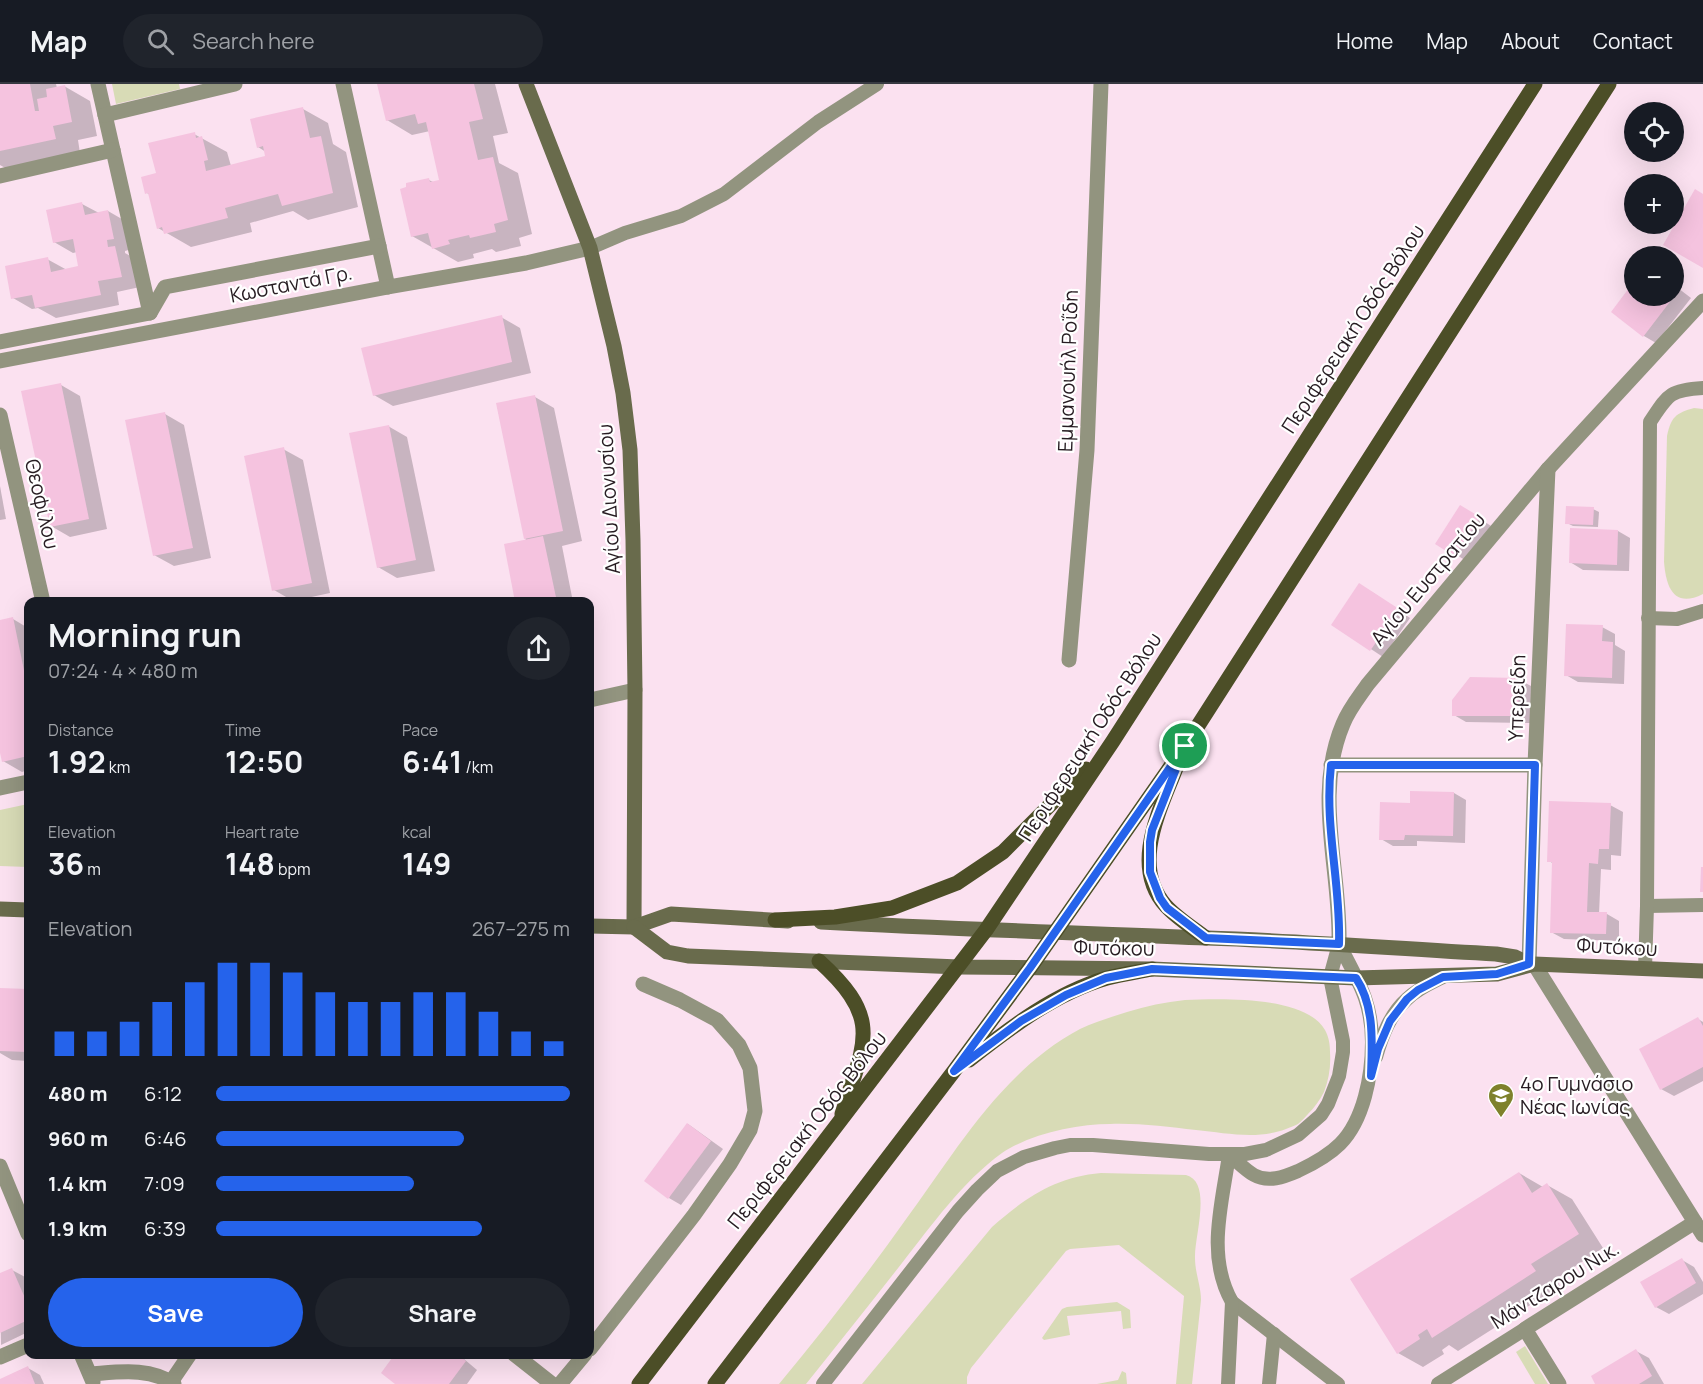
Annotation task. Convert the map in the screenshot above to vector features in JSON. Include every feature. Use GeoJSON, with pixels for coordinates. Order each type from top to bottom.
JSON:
{"type":"FeatureCollection","features":[{"type":"Feature","properties":{"kind":"main road","name":"Αγίου Διονυσίου"},"geometry":{"type":"LineString","coordinates":[[526,84],[590,249],[623,393],[630,450],[633,540],[635,690],[633,927]]}},
{"type":"Feature","properties":{"kind":"main road","name":"Περιφερειακή Οδός Βόλου"},"geometry":{"type":"LineString","coordinates":[[639,1384],[987,930],[1113,741],[1535,84]]}},
{"type":"Feature","properties":{"kind":"main road"},"geometry":{"type":"LineString","coordinates":[[715,1384],[1030,968],[1185,746],[1609,84]]}},
{"type":"Feature","properties":{"kind":"main road"},"geometry":{"type":"LineString","coordinates":[[775,920],[835,917],[892,908],[957,883],[1003,852],[1113,741]]}},
{"type":"Feature","properties":{"kind":"main road"},"geometry":{"type":"LineString","coordinates":[[1185,746],[1152,830],[1150,872],[1160,898],[1167,908],[1206,938]]}},
{"type":"Feature","properties":{"kind":"main road"},"geometry":{"type":"LineString","coordinates":[[0,909],[24,910]]}},
{"type":"Feature","properties":{"kind":"main road","name":"Φυτόκου"},"geometry":{"type":"LineString","coordinates":[[594,926],[633,927],[671,914],[987,930],[1339,944],[1497,954],[1515,957],[1532,964]]}},
{"type":"Feature","properties":{"kind":"main road","name":"Φυτόκου"},"geometry":{"type":"LineString","coordinates":[[633,927],[667,952],[688,956],[959,967],[1152,969],[1356,978],[1497,974],[1532,964],[1703,971]]}},
{"type":"Feature","properties":{"kind":"main road"},"geometry":{"type":"LineString","coordinates":[[819,961],[847,990],[857,1006],[863,1025],[862,1046],[838,1124]]}},
{"type":"Feature","properties":{"kind":"main road"},"geometry":{"type":"LineString","coordinates":[[954,1071],[1021,1021],[1066,995],[1106,978],[1152,969]]}},
{"type":"Feature","properties":{"kind":"street"},"geometry":{"type":"LineString","coordinates":[[98,84],[150,313]]}},
{"type":"Feature","properties":{"kind":"street"},"geometry":{"type":"LineString","coordinates":[[105,115],[190,89],[235,84]]}},
{"type":"Feature","properties":{"kind":"street"},"geometry":{"type":"LineString","coordinates":[[343,84],[388,287]]}},
{"type":"Feature","properties":{"kind":"street","name":"Εμμανουήλ Ροΐδη"},"geometry":{"type":"LineString","coordinates":[[1069,660],[1087,450],[1101,84]]}},
{"type":"Feature","properties":{"kind":"street"},"geometry":{"type":"LineString","coordinates":[[0,176],[113,150]]}},
{"type":"Feature","properties":{"kind":"street"},"geometry":{"type":"LineString","coordinates":[[0,342],[150,313],[165,287],[379,246]]}},
{"type":"Feature","properties":{"kind":"street","name":"Κωσταντά Γρ."},"geometry":{"type":"LineString","coordinates":[[0,361],[526,263],[590,249]]}},
{"type":"Feature","properties":{"kind":"street","name":"Αγίου Ευστρατίου"},"geometry":{"type":"LineString","coordinates":[[1339,944],[1340,917],[1329,820],[1329,786],[1331,765],[1344,722],[1368,684],[1548,469],[1703,302]]}},
{"type":"Feature","properties":{"kind":"street","name":"Θεοφίλου"},"geometry":{"type":"LineString","coordinates":[[0,415],[42,597]]}},
{"type":"Feature","properties":{"kind":"street","name":"Υπερείδη"},"geometry":{"type":"LineString","coordinates":[[1532,964],[1535,765],[1548,469]]}},
{"type":"Feature","properties":{"kind":"street"},"geometry":{"type":"LineString","coordinates":[[594,699],[635,690]]}},
{"type":"Feature","properties":{"kind":"street"},"geometry":{"type":"LineString","coordinates":[[1331,765],[1535,765]]}},
{"type":"Feature","properties":{"kind":"street"},"geometry":{"type":"LineString","coordinates":[[0,788],[24,783]]}},
{"type":"Feature","properties":{"kind":"street"},"geometry":{"type":"LineString","coordinates":[[1532,964],[1703,1235]]}},
{"type":"Feature","properties":{"kind":"street"},"geometry":{"type":"LineString","coordinates":[[594,1344],[694,1215],[730,1164],[750,1130],[755,1112],[750,1068],[739,1045],[717,1020],[680,1000],[642,984]]}},
{"type":"Feature","properties":{"kind":"street"},"geometry":{"type":"LineString","coordinates":[[0,1166],[24,1224]]}},
{"type":"Feature","properties":{"kind":"street","name":"Μάντζαρου Νικ."},"geometry":{"type":"LineString","coordinates":[[1525,1329],[1695,1222]]}},
{"type":"Feature","properties":{"kind":"street"},"geometry":{"type":"LineString","coordinates":[[1525,1329],[1559,1384]]}},
{"type":"Feature","properties":{"kind":"street"},"geometry":{"type":"LineString","coordinates":[[0,1357],[24,1347]]}},
{"type":"Feature","properties":{"kind":"street"},"geometry":{"type":"LineString","coordinates":[[83,1359],[92,1379],[144,1372],[173,1383],[187,1359]]}},
{"type":"Feature","properties":{"kind":"street"},"geometry":{"type":"LineString","coordinates":[[520,1359],[552,1384]]}},
{"type":"Feature","properties":{"kind":"street"},"geometry":{"type":"LineString","coordinates":[[560,1384],[581,1359]]}},
{"type":"Feature","properties":{"kind":"lane"},"geometry":{"type":"LineString","coordinates":[[590,249],[625,233],[681,216],[724,194],[818,122],[877,84]]}},
{"type":"Feature","properties":{"kind":"lane"},"geometry":{"type":"LineString","coordinates":[[1645,969],[1650,422],[1666,399],[1681,389],[1703,388]]}},
{"type":"Feature","properties":{"kind":"lane"},"geometry":{"type":"LineString","coordinates":[[1648,618],[1677,619],[1703,611]]}},
{"type":"Feature","properties":{"kind":"lane"},"geometry":{"type":"LineString","coordinates":[[1647,906],[1703,905]]}},
{"type":"Feature","properties":{"kind":"lane"},"geometry":{"type":"LineString","coordinates":[[823,1384],[958,1211],[997,1171],[1010,1164],[1039,1152],[1070,1145],[1116,1146],[1229,1155],[1256,1153],[1285,1143],[1311,1125],[1328,1104],[1339,1076],[1343,1052],[1343,1041],[1330,977],[1339,944]]}},
{"type":"Feature","properties":{"kind":"lane"},"geometry":{"type":"LineString","coordinates":[[1339,944],[1365,994],[1372,1042],[1371,1076]]}},
{"type":"Feature","properties":{"kind":"lane"},"geometry":{"type":"LineString","coordinates":[[1229,1155],[1253,1175],[1267,1179],[1288,1175],[1322,1158],[1340,1144],[1351,1130],[1383,1037],[1396,1010],[1418,990],[1443,977]]}},
{"type":"Feature","properties":{"kind":"lane"},"geometry":{"type":"LineString","coordinates":[[1228,1384],[1232,1302],[1221,1275],[1217,1248],[1218,1224],[1229,1155]]}},
{"type":"Feature","properties":{"kind":"lane"},"geometry":{"type":"LineString","coordinates":[[1232,1302],[1338,1384]]}},
{"type":"Feature","properties":{"kind":"lane","name":"Μάντζαρου Νικ."},"geometry":{"type":"LineString","coordinates":[[1438,1384],[1525,1329]]}},
{"type":"Feature","properties":{"kind":"lane"},"geometry":{"type":"LineString","coordinates":[[1269,1384],[1274,1334]]}},
{"type":"Feature","properties":{"kind":"green space"},"geometry":{"type":"Polygon","coordinates":[[[112,84],[179,84],[180,89],[116,104],[112,84]]]}},
{"type":"Feature","properties":{"kind":"green space"},"geometry":{"type":"Polygon","coordinates":[[[1694,408],[1703,409],[1703,594],[1685,599],[1678,597],[1669,587],[1664,562],[1667,436],[1670,424],[1675,417],[1694,408]]]}},
{"type":"Feature","properties":{"kind":"green space"},"geometry":{"type":"Polygon","coordinates":[[[24,805],[24,867],[0,866],[0,810],[24,805]]]}},
{"type":"Feature","properties":{"kind":"green space"},"geometry":{"type":"Polygon","coordinates":[[[1219,999],[1261,1002],[1300,1010],[1315,1019],[1325,1030],[1330,1047],[1330,1057],[1326,1087],[1315,1107],[1301,1122],[1264,1134],[1230,1134],[1143,1125],[1097,1124],[1054,1131],[1013,1146],[987,1164],[948,1205],[806,1384],[779,1384],[889,1243],[981,1115],[1026,1067],[1052,1047],[1086,1026],[1141,1008],[1185,1000],[1219,999]]]}},
{"type":"Feature","properties":{"kind":"green space"},"geometry":{"type":"Polygon","coordinates":[[[1101,1173],[1186,1175],[1194,1180],[1199,1188],[1200,1211],[1195,1258],[1201,1300],[1192,1384],[1176,1384],[1184,1296],[1119,1245],[1066,1251],[971,1368],[967,1384],[862,1384],[992,1227],[1029,1198],[1055,1184],[1084,1175],[1101,1173]]]}},
{"type":"Feature","properties":{"kind":"green space"},"geometry":{"type":"Polygon","coordinates":[[[1117,1302],[1130,1310],[1131,1328],[1123,1329],[1121,1311],[1067,1316],[1070,1335],[1044,1340],[1042,1338],[1062,1309],[1117,1302]]]}},
{"type":"Feature","properties":{"kind":"green space"},"geometry":{"type":"Polygon","coordinates":[[[1525,1346],[1548,1384],[1535,1384],[1516,1352],[1525,1346]]]}},
{"type":"Feature","properties":{"kind":"green space"},"geometry":{"type":"Polygon","coordinates":[[[1122,1371],[1126,1373],[1127,1384],[1097,1384],[1118,1380],[1122,1371]]]}},
{"type":"Feature","properties":{"kind":"building"},"geometry":{"type":"Polygon","coordinates":[[[0,84],[30,84],[35,111],[39,111],[37,99],[47,97],[46,89],[65,85],[72,122],[53,126],[56,139],[0,151],[0,84]]]}},
{"type":"Feature","properties":{"kind":"building"},"geometry":{"type":"Polygon","coordinates":[[[377,84],[474,84],[483,119],[469,122],[478,160],[493,157],[508,220],[494,224],[496,232],[448,240],[450,244],[432,249],[428,233],[411,237],[400,189],[406,187],[406,183],[429,178],[430,182],[439,180],[426,122],[418,124],[415,114],[386,121],[377,84]]]}},
{"type":"Feature","properties":{"kind":"building"},"geometry":{"type":"Polygon","coordinates":[[[303,107],[310,138],[321,136],[333,193],[282,206],[278,194],[225,208],[228,218],[164,234],[162,227],[157,229],[148,193],[145,194],[141,177],[156,173],[148,143],[195,132],[196,138],[202,136],[208,160],[204,161],[206,171],[265,156],[263,146],[257,148],[250,119],[303,107]]]}},
{"type":"Feature","properties":{"kind":"building"},"geometry":{"type":"Polygon","coordinates":[[[1695,189],[1703,194],[1703,268],[1684,257],[1684,246],[1663,245],[1669,234],[1684,234],[1684,208],[1695,189]]]}},
{"type":"Feature","properties":{"kind":"building"},"geometry":{"type":"Polygon","coordinates":[[[82,202],[85,215],[108,210],[114,239],[107,240],[108,247],[115,246],[122,277],[98,281],[101,295],[35,308],[32,295],[11,299],[5,266],[48,257],[51,272],[78,266],[73,239],[53,243],[46,210],[82,202]]]}},
{"type":"Feature","properties":{"kind":"building"},"geometry":{"type":"Polygon","coordinates":[[[1624,295],[1624,306],[1667,306],[1643,337],[1611,312],[1624,295]]]}},
{"type":"Feature","properties":{"kind":"building"},"geometry":{"type":"Polygon","coordinates":[[[502,315],[512,362],[373,396],[361,348],[502,315]]]}},
{"type":"Feature","properties":{"kind":"building"},"geometry":{"type":"Polygon","coordinates":[[[61,383],[89,519],[50,527],[21,391],[61,383]]]}},
{"type":"Feature","properties":{"kind":"building"},"geometry":{"type":"Polygon","coordinates":[[[535,395],[563,531],[524,539],[496,403],[535,395]]]}},
{"type":"Feature","properties":{"kind":"building"},"geometry":{"type":"Polygon","coordinates":[[[165,412],[193,548],[153,556],[125,420],[165,412]]]}},
{"type":"Feature","properties":{"kind":"building"},"geometry":{"type":"Polygon","coordinates":[[[389,425],[416,560],[377,568],[349,433],[389,425]]]}},
{"type":"Feature","properties":{"kind":"building"},"geometry":{"type":"Polygon","coordinates":[[[284,447],[312,583],[272,591],[244,456],[284,447]]]}},
{"type":"Feature","properties":{"kind":"building"},"geometry":{"type":"Polygon","coordinates":[[[1460,505],[1480,517],[1454,556],[1435,544],[1460,505]]]}},
{"type":"Feature","properties":{"kind":"building"},"geometry":{"type":"Polygon","coordinates":[[[1566,506],[1594,507],[1593,525],[1565,524],[1566,506]]]}},
{"type":"Feature","properties":{"kind":"building"},"geometry":{"type":"Polygon","coordinates":[[[1570,528],[1618,530],[1617,565],[1569,563],[1570,528]]]}},
{"type":"Feature","properties":{"kind":"building"},"geometry":{"type":"Polygon","coordinates":[[[543,536],[556,597],[514,597],[504,544],[543,536]]]}},
{"type":"Feature","properties":{"kind":"building"},"geometry":{"type":"Polygon","coordinates":[[[1359,583],[1399,609],[1370,651],[1331,625],[1359,583]]]}},
{"type":"Feature","properties":{"kind":"building"},"geometry":{"type":"Polygon","coordinates":[[[13,617],[24,671],[24,757],[2,762],[0,753],[0,620],[13,617]]]}},
{"type":"Feature","properties":{"kind":"building"},"geometry":{"type":"Polygon","coordinates":[[[1566,624],[1603,625],[1602,641],[1613,642],[1612,678],[1564,676],[1566,624]]]}},
{"type":"Feature","properties":{"kind":"building"},"geometry":{"type":"Polygon","coordinates":[[[1470,677],[1519,678],[1518,716],[1452,716],[1452,700],[1470,677]]]}},
{"type":"Feature","properties":{"kind":"building"},"geometry":{"type":"Polygon","coordinates":[[[1410,791],[1454,792],[1453,836],[1405,835],[1404,840],[1379,840],[1380,802],[1410,803],[1410,791]]]}},
{"type":"Feature","properties":{"kind":"building"},"geometry":{"type":"Polygon","coordinates":[[[1549,801],[1611,803],[1609,849],[1599,849],[1598,864],[1589,863],[1587,912],[1607,912],[1606,934],[1550,933],[1552,862],[1547,862],[1549,801]]]}},
{"type":"Feature","properties":{"kind":"building"},"geometry":{"type":"Polygon","coordinates":[[[1701,867],[1703,867],[1703,892],[1700,892],[1701,867]]]}},
{"type":"Feature","properties":{"kind":"building"},"geometry":{"type":"Polygon","coordinates":[[[0,988],[24,989],[24,1052],[0,1051],[0,988]]]}},
{"type":"Feature","properties":{"kind":"building"},"geometry":{"type":"Polygon","coordinates":[[[1698,1017],[1703,1026],[1703,1067],[1660,1090],[1639,1049],[1698,1017]]]}},
{"type":"Feature","properties":{"kind":"building"},"geometry":{"type":"Polygon","coordinates":[[[687,1123],[711,1141],[668,1199],[644,1181],[687,1123]]]}},
{"type":"Feature","properties":{"kind":"building"},"geometry":{"type":"Polygon","coordinates":[[[1519,1172],[1532,1193],[1547,1183],[1579,1234],[1531,1264],[1536,1271],[1432,1338],[1427,1329],[1418,1335],[1420,1339],[1397,1354],[1350,1279],[1519,1172]]]}},
{"type":"Feature","properties":{"kind":"building"},"geometry":{"type":"Polygon","coordinates":[[[1682,1258],[1696,1283],[1655,1308],[1640,1282],[1682,1258]]]}},
{"type":"Feature","properties":{"kind":"building"},"geometry":{"type":"Polygon","coordinates":[[[12,1268],[24,1296],[24,1322],[0,1333],[0,1273],[12,1268]]]}},
{"type":"Feature","properties":{"kind":"building"},"geometry":{"type":"Polygon","coordinates":[[[1636,1349],[1652,1376],[1639,1384],[1595,1384],[1591,1376],[1636,1349]]]}},
{"type":"Feature","properties":{"kind":"building"},"geometry":{"type":"Polygon","coordinates":[[[391,1359],[463,1359],[466,1361],[449,1384],[395,1384],[381,1373],[391,1359]]]}},
{"type":"Feature","properties":{"kind":"building"},"geometry":{"type":"Polygon","coordinates":[[[28,1366],[35,1384],[0,1384],[0,1379],[28,1366]]]}},
{"type":"Feature","properties":{"kind":"place","name":"4ο Γυμνάσιο Νέας Ιωνίας"},"geometry":{"type":"Point","coordinates":[1501,1119]}},
{"type":"Feature","properties":{"kind":"route"},"geometry":{"type":"LineString","coordinates":[[1185,746],[1152,830],[1150,872],[1160,898],[1167,908],[1206,938],[1339,944],[1340,917],[1329,820],[1331,765],[1535,765],[1529,964],[1497,974],[1443,977],[1418,990],[1396,1010],[1378,1049],[1371,1076],[1370,1016],[1365,994],[1356,978],[1152,969],[1106,978],[1066,995],[1021,1021],[954,1071],[1030,968],[1185,746]]}}]}
